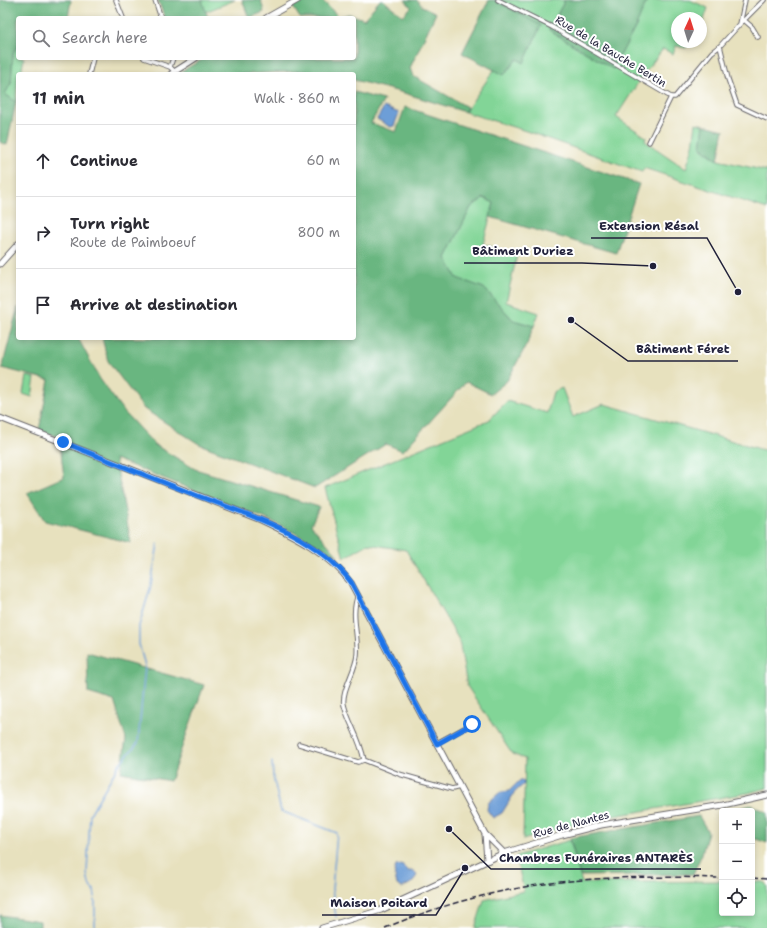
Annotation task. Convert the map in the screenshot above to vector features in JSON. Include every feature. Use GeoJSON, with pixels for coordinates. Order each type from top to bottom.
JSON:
{"type":"FeatureCollection","features":[{"type":"Feature","properties":{"kind":"street"},"geometry":{"type":"LineString","coordinates":[[116,0],[121,16]]}},
{"type":"Feature","properties":{"kind":"street"},"geometry":{"type":"LineString","coordinates":[[155,0],[160,16]]}},
{"type":"Feature","properties":{"kind":"street"},"geometry":{"type":"LineString","coordinates":[[270,16],[298,0]]}},
{"type":"Feature","properties":{"kind":"street","name":"Rue de la Bauche Bertin"},"geometry":{"type":"LineString","coordinates":[[498,0],[552,26],[671,98]]}},
{"type":"Feature","properties":{"kind":"street"},"geometry":{"type":"LineString","coordinates":[[740,24],[745,0]]}},
{"type":"Feature","properties":{"kind":"street","name":"Rue de la Bauche Bertin"},"geometry":{"type":"LineString","coordinates":[[649,142],[671,98],[674,97],[712,52],[720,46],[740,24],[766,0]]}},
{"type":"Feature","properties":{"kind":"street"},"geometry":{"type":"LineString","coordinates":[[744,20],[752,27],[758,37]]}},
{"type":"Feature","properties":{"kind":"street"},"geometry":{"type":"LineString","coordinates":[[720,46],[728,79],[737,105],[767,119]]}},
{"type":"Feature","properties":{"kind":"street"},"geometry":{"type":"LineString","coordinates":[[90,72],[92,60]]}},
{"type":"Feature","properties":{"kind":"street"},"geometry":{"type":"LineString","coordinates":[[148,60],[172,71]]}},
{"type":"Feature","properties":{"kind":"street"},"geometry":{"type":"LineString","coordinates":[[172,71],[173,60]]}},
{"type":"Feature","properties":{"kind":"street"},"geometry":{"type":"LineString","coordinates":[[172,71],[192,60]]}},
{"type":"Feature","properties":{"kind":"street"},"geometry":{"type":"LineString","coordinates":[[0,264],[16,246]]}},
{"type":"Feature","properties":{"kind":"street"},"geometry":{"type":"LineString","coordinates":[[0,418],[261,520],[298,538],[337,566],[351,582],[486,834],[504,853]]}},
{"type":"Feature","properties":{"kind":"street"},"geometry":{"type":"LineString","coordinates":[[358,595],[354,608],[357,656],[346,689],[344,704],[359,739],[364,760]]}},
{"type":"Feature","properties":{"kind":"street"},"geometry":{"type":"LineString","coordinates":[[437,744],[472,724]]}},
{"type":"Feature","properties":{"kind":"street"},"geometry":{"type":"LineString","coordinates":[[299,744],[358,762],[364,760],[399,774],[437,785],[452,789],[460,787]]}},
{"type":"Feature","properties":{"kind":"street","name":"Rue de Nantes"},"geometry":{"type":"LineString","coordinates":[[322,928],[381,910],[504,853],[587,828],[723,805],[767,795]]}},
{"type":"Feature","properties":{"kind":"street"},"geometry":{"type":"LineString","coordinates":[[486,834],[487,860]]}},
{"type":"Feature","properties":{"kind":"green space"},"geometry":{"type":"Polygon","coordinates":[[[0,0],[71,0],[68,16],[16,16],[16,48],[13,53],[11,83],[5,94],[16,102],[7,145],[0,142],[0,0]]]}},
{"type":"Feature","properties":{"kind":"green space"},"geometry":{"type":"Polygon","coordinates":[[[158,0],[202,0],[207,16],[164,16],[158,0]]]}},
{"type":"Feature","properties":{"kind":"green space"},"geometry":{"type":"Polygon","coordinates":[[[202,0],[235,0],[205,12],[202,0]]]}},
{"type":"Feature","properties":{"kind":"green space"},"geometry":{"type":"Polygon","coordinates":[[[242,0],[261,0],[264,12],[254,16],[248,16],[242,0]]]}},
{"type":"Feature","properties":{"kind":"green space"},"geometry":{"type":"Polygon","coordinates":[[[305,0],[322,0],[338,16],[299,16],[293,7],[305,0]]]}},
{"type":"Feature","properties":{"kind":"green space"},"geometry":{"type":"Polygon","coordinates":[[[380,0],[383,0],[403,16],[411,7],[405,0],[417,0],[422,6],[436,13],[410,68],[413,76],[467,107],[465,112],[404,93],[356,81],[356,72],[182,71],[201,60],[356,60],[356,16],[364,19],[380,0]]]}},
{"type":"Feature","properties":{"kind":"green space"},"geometry":{"type":"Polygon","coordinates":[[[489,0],[494,0],[541,25],[524,63],[517,59],[504,75],[462,53],[489,0]]]}},
{"type":"Feature","properties":{"kind":"green space"},"geometry":{"type":"Polygon","coordinates":[[[494,0],[565,0],[549,30],[613,69],[636,26],[647,0],[690,0],[708,8],[707,12],[671,12],[671,48],[675,48],[673,54],[663,49],[643,75],[616,117],[646,137],[645,141],[686,169],[693,146],[696,123],[704,125],[701,148],[718,160],[767,171],[767,209],[644,168],[642,172],[526,131],[465,112],[494,70],[504,75],[517,58],[524,62],[541,25],[494,0]]]}},
{"type":"Feature","properties":{"kind":"green space"},"geometry":{"type":"Polygon","coordinates":[[[565,0],[647,0],[636,26],[613,69],[549,30],[565,0]]]}},
{"type":"Feature","properties":{"kind":"green space"},"geometry":{"type":"Polygon","coordinates":[[[349,14],[355,16],[342,16],[349,14]]]}},
{"type":"Feature","properties":{"kind":"green space"},"geometry":{"type":"Polygon","coordinates":[[[16,48],[16,60],[24,60],[21,72],[16,72],[16,102],[5,94],[11,83],[13,53],[16,48]]]}},
{"type":"Feature","properties":{"kind":"green space"},"geometry":{"type":"Polygon","coordinates":[[[356,93],[384,100],[371,123],[396,132],[405,107],[639,184],[616,253],[490,217],[494,203],[484,198],[471,207],[446,258],[457,278],[484,288],[513,320],[534,326],[527,344],[507,381],[491,394],[466,382],[403,451],[386,444],[315,488],[199,444],[144,409],[108,361],[103,340],[356,340],[356,93]]]}},
{"type":"Feature","properties":{"kind":"green space"},"geometry":{"type":"Polygon","coordinates":[[[704,125],[724,130],[718,160],[701,147],[704,125]]]}},
{"type":"Feature","properties":{"kind":"green space"},"geometry":{"type":"Polygon","coordinates":[[[484,198],[494,203],[483,244],[517,255],[506,302],[539,313],[534,326],[513,320],[484,288],[457,279],[446,258],[471,207],[484,198]]]}},
{"type":"Feature","properties":{"kind":"green space"},"geometry":{"type":"Polygon","coordinates":[[[16,315],[16,340],[79,340],[100,379],[124,412],[155,445],[195,469],[319,507],[311,525],[338,556],[274,522],[115,459],[131,543],[45,521],[27,493],[64,477],[59,437],[39,430],[49,380],[2,368],[16,315]]]}},
{"type":"Feature","properties":{"kind":"green space"},"geometry":{"type":"Polygon","coordinates":[[[26,376],[35,378],[32,397],[23,394],[26,376]]]}},
{"type":"Feature","properties":{"kind":"green space"},"geometry":{"type":"Polygon","coordinates":[[[562,388],[573,417],[604,404],[767,451],[767,788],[748,793],[584,821],[523,840],[525,759],[512,754],[467,686],[459,640],[406,550],[368,544],[344,558],[325,488],[489,420],[507,401],[547,413],[553,392],[562,388]]]}},
{"type":"Feature","properties":{"kind":"green space"},"geometry":{"type":"Polygon","coordinates":[[[87,652],[204,685],[170,781],[121,772],[126,739],[114,701],[88,693],[87,652]]]}},
{"type":"Feature","properties":{"kind":"green space"},"geometry":{"type":"Polygon","coordinates":[[[751,805],[767,812],[767,843],[755,840],[755,808],[740,808],[751,805]]]}},
{"type":"Feature","properties":{"kind":"green space"},"geometry":{"type":"Polygon","coordinates":[[[699,816],[708,832],[702,854],[693,874],[580,876],[570,838],[699,816]]]}},
{"type":"Feature","properties":{"kind":"green space"},"geometry":{"type":"Polygon","coordinates":[[[570,840],[582,883],[719,881],[719,916],[755,916],[755,882],[764,882],[767,886],[767,928],[475,928],[484,900],[524,891],[516,856],[570,840]]]}},
{"type":"Feature","properties":{"kind":"green space"},"geometry":{"type":"Polygon","coordinates":[[[0,915],[40,921],[40,928],[0,928],[0,915]]]}},
{"type":"Feature","properties":{"kind":"water"},"geometry":{"type":"Polygon","coordinates":[[[384,107],[399,113],[394,126],[390,127],[377,119],[384,107]]]}},
{"type":"Feature","properties":{"kind":"water"},"geometry":{"type":"Polygon","coordinates":[[[520,780],[523,781],[524,784],[515,792],[502,813],[493,818],[487,810],[488,803],[499,793],[509,791],[520,780]]]}},
{"type":"Feature","properties":{"kind":"water"},"geometry":{"type":"Polygon","coordinates":[[[402,865],[407,871],[414,871],[417,875],[413,882],[402,888],[397,885],[394,871],[396,866],[402,865]]]}},
{"type":"Feature","properties":{"kind":"waterway"},"geometry":{"type":"LineString","coordinates":[[95,897],[94,890],[89,884],[87,873],[90,814],[120,763],[138,743],[145,666],[139,644],[139,626],[150,589],[158,544]]}},
{"type":"Feature","properties":{"kind":"waterway"},"geometry":{"type":"LineString","coordinates":[[272,762],[273,776],[281,811],[337,833],[332,889],[336,917]]}},
{"type":"Feature","properties":{"kind":"waterway"},"geometry":{"type":"LineString","coordinates":[[95,900],[95,928]]}},
{"type":"Feature","properties":{"kind":"railway"},"geometry":{"type":"LineString","coordinates":[[385,928],[430,911],[476,897],[523,887],[589,879],[665,877],[719,878]]}},
{"type":"Feature","properties":{"kind":"railway"},"geometry":{"type":"LineString","coordinates":[[755,878],[767,879]]}},
{"type":"Feature","properties":{"kind":"place","name":"Bâtiment Duriez"},"geometry":{"type":"Point","coordinates":[653,266]}},
{"type":"Feature","properties":{"kind":"place","name":"Extension Résal"},"geometry":{"type":"Point","coordinates":[738,292]}},
{"type":"Feature","properties":{"kind":"place","name":"Bâtiment Féret"},"geometry":{"type":"Point","coordinates":[571,320]}},
{"type":"Feature","properties":{"kind":"place","name":"Chambres Funéraires ANTARÈS"},"geometry":{"type":"Point","coordinates":[449,829]}},
{"type":"Feature","properties":{"kind":"place","name":"Maison Poitard"},"geometry":{"type":"Point","coordinates":[465,868]}},
{"type":"Feature","properties":{"kind":"route"},"geometry":{"type":"LineString","coordinates":[[63,442],[261,520],[298,538],[324,555],[337,566],[351,582],[437,744],[472,724]]}}]}
